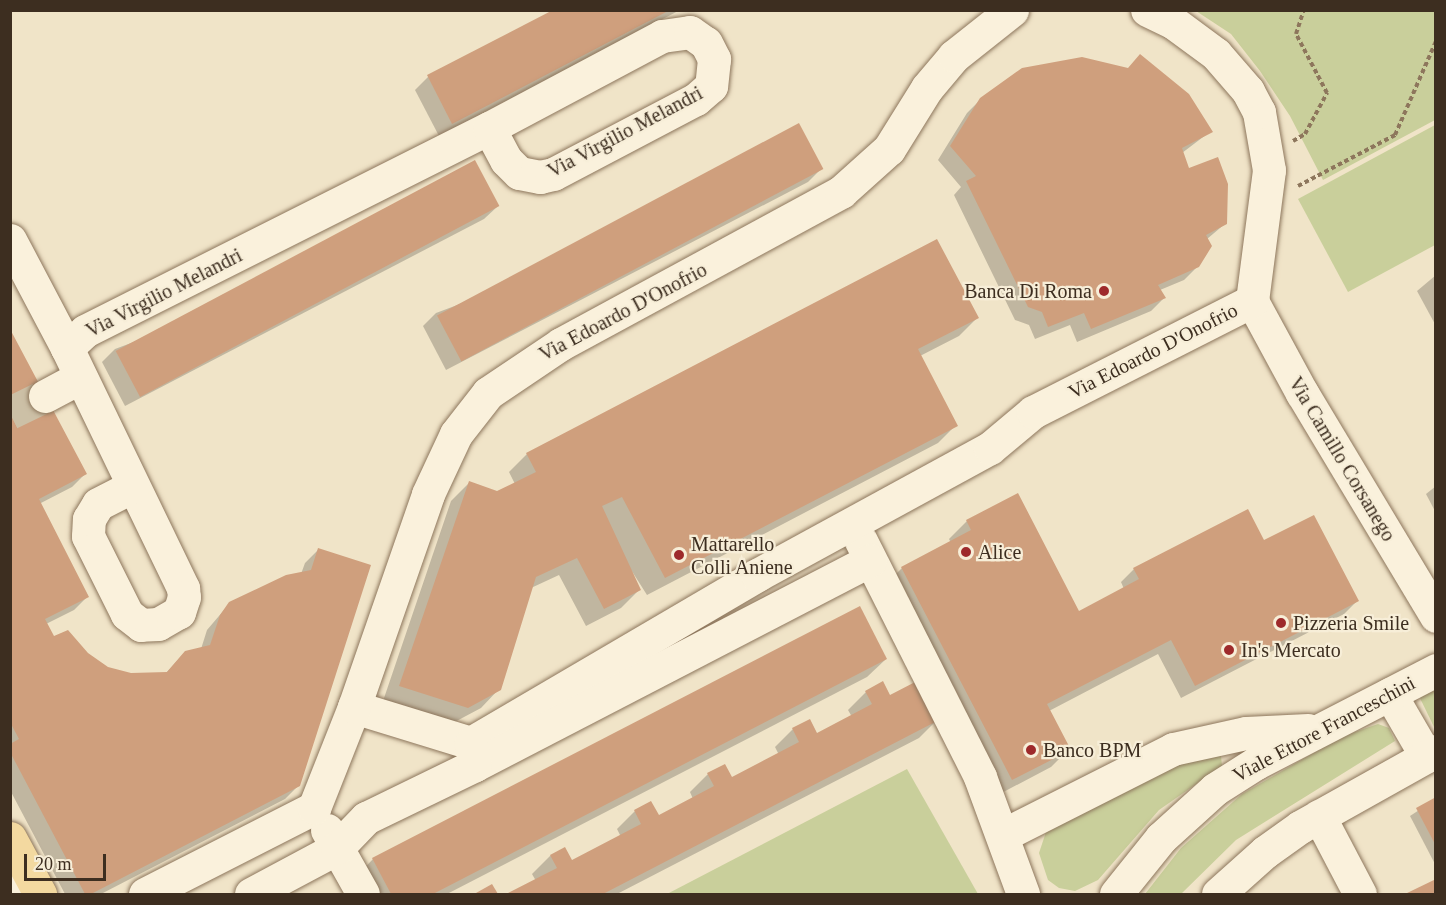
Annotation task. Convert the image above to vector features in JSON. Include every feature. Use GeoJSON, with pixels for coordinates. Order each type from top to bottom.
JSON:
{"type":"FeatureCollection","features":[{"type":"Feature","properties":{"kind":"main road"},"geometry":{"type":"LineString","coordinates":[[10,838],[40,894]]}},
{"type":"Feature","properties":{"kind":"street","name":"Via Edoardo D'Onofrio"},"geometry":{"type":"LineString","coordinates":[[251,894],[337,849],[366,818],[473,754],[757,575],[990,448],[1033,412],[1252,301],[1266,202],[1269,154],[1259,112],[1228,67],[1198,39],[1147,10]]}},
{"type":"Feature","properties":{"kind":"street","name":"Via Edoardo D'Onofrio"},"geometry":{"type":"LineString","coordinates":[[314,807],[354,706],[428,494],[448,447],[480,401],[549,351],[804,215],[847,188],[889,149],[927,88],[954,56],[998,14]]}},
{"type":"Feature","properties":{"kind":"street","name":"Via Virgilio Melandri"},"geometry":{"type":"LineString","coordinates":[[67,348],[85,331],[489,128],[668,33],[690,32],[712,51],[714,78],[705,93],[553,174],[540,177],[519,173],[506,160],[489,128]]}},
{"type":"Feature","properties":{"kind":"street","name":"Via Virgilio Melandri"},"geometry":{"type":"LineString","coordinates":[[10,240],[67,348],[79,378],[133,486]]}},
{"type":"Feature","properties":{"kind":"street","name":"Via Camillo Corsanego"},"geometry":{"type":"LineString","coordinates":[[1252,301],[1302,393],[1436,616]]}},
{"type":"Feature","properties":{"kind":"street"},"geometry":{"type":"LineString","coordinates":[[45,396],[79,378]]}},
{"type":"Feature","properties":{"kind":"street"},"geometry":{"type":"LineString","coordinates":[[852,524],[974,763],[1003,835],[1023,894]]}},
{"type":"Feature","properties":{"kind":"street","name":"Via Edoardo D'Onofrio"},"geometry":{"type":"LineString","coordinates":[[473,754],[870,560]]}},
{"type":"Feature","properties":{"kind":"street","name":"Viale Ettore Franceschini"},"geometry":{"type":"LineString","coordinates":[[1116,894],[1161,838],[1215,789],[1256,763],[1436,670]]}},
{"type":"Feature","properties":{"kind":"street"},"geometry":{"type":"LineString","coordinates":[[1218,894],[1265,852],[1319,816],[1431,753],[1390,694]]}},
{"type":"Feature","properties":{"kind":"street"},"geometry":{"type":"LineString","coordinates":[[354,706],[473,754]]}},
{"type":"Feature","properties":{"kind":"street"},"geometry":{"type":"LineString","coordinates":[[1003,835],[1173,749],[1246,733],[1319,730]]}},
{"type":"Feature","properties":{"kind":"street"},"geometry":{"type":"LineString","coordinates":[[145,894],[314,807],[363,894]]}},
{"type":"Feature","properties":{"kind":"street"},"geometry":{"type":"LineString","coordinates":[[1319,816],[1360,894]]}},
{"type":"Feature","properties":{"kind":"lane"},"geometry":{"type":"LineString","coordinates":[[10,882],[17,894]]}},
{"type":"Feature","properties":{"kind":"path"},"geometry":{"type":"LineString","coordinates":[[1269,154],[1305,134],[1327,93],[1296,34],[1304,10]]}},
{"type":"Feature","properties":{"kind":"path"},"geometry":{"type":"LineString","coordinates":[[1266,202],[1395,135],[1436,41]]}},
{"type":"Feature","properties":{"kind":"green space"},"geometry":{"type":"Polygon","coordinates":[[[1196,11],[1435,11],[1435,120],[1323,180],[1290,116],[1260,71],[1231,34],[1196,11]]]}},
{"type":"Feature","properties":{"kind":"green space"},"geometry":{"type":"Polygon","coordinates":[[[1435,125],[1435,245],[1348,292],[1298,199],[1435,125]]]}},
{"type":"Feature","properties":{"kind":"green space"},"geometry":{"type":"Polygon","coordinates":[[[1435,685],[1435,729],[1418,694],[1435,685]]]}},
{"type":"Feature","properties":{"kind":"green space"},"geometry":{"type":"Polygon","coordinates":[[[1378,724],[1389,728],[1395,741],[1236,840],[1181,894],[1145,894],[1181,848],[1242,794],[1343,736],[1378,724]]]}},
{"type":"Feature","properties":{"kind":"green space"},"geometry":{"type":"Polygon","coordinates":[[[1211,748],[1221,756],[1222,766],[1159,810],[1098,880],[1075,891],[1059,888],[1048,880],[1039,853],[1046,832],[1211,748]]]}},
{"type":"Feature","properties":{"kind":"green space"},"geometry":{"type":"Polygon","coordinates":[[[907,769],[978,894],[667,894],[907,769]]]}},
{"type":"Feature","properties":{"kind":"building"},"geometry":{"type":"Polygon","coordinates":[[[553,10],[670,10],[452,124],[427,75],[553,10]]]}},
{"type":"Feature","properties":{"kind":"building"},"geometry":{"type":"Polygon","coordinates":[[[1140,54],[1189,94],[1213,132],[1182,148],[1189,168],[1218,157],[1228,184],[1227,224],[1206,235],[1212,246],[1199,267],[1158,285],[1166,298],[1091,329],[1084,313],[1048,327],[1042,312],[1028,307],[966,181],[976,176],[950,146],[980,98],[1022,68],[1082,57],[1128,68],[1140,54]]]}},
{"type":"Feature","properties":{"kind":"building"},"geometry":{"type":"Polygon","coordinates":[[[799,123],[823,169],[461,361],[437,315],[799,123]]]}},
{"type":"Feature","properties":{"kind":"building"},"geometry":{"type":"Polygon","coordinates":[[[475,160],[499,206],[140,397],[116,351],[475,160]]]}},
{"type":"Feature","properties":{"kind":"building"},"geometry":{"type":"Polygon","coordinates":[[[937,239],[979,318],[918,349],[958,426],[665,578],[622,497],[602,506],[641,590],[604,609],[577,558],[536,577],[501,690],[468,708],[399,686],[469,481],[497,491],[536,472],[526,453],[937,239]]]}},
{"type":"Feature","properties":{"kind":"building"},"geometry":{"type":"Polygon","coordinates":[[[10,329],[87,474],[39,499],[89,597],[45,619],[54,636],[68,630],[88,653],[108,667],[131,673],[167,672],[185,651],[210,645],[220,615],[229,602],[286,575],[311,570],[318,548],[371,565],[300,786],[91,894],[85,894],[10,752],[10,744],[19,739],[10,722],[10,329]]]}},
{"type":"Feature","properties":{"kind":"building"},"geometry":{"type":"Polygon","coordinates":[[[1018,493],[1079,611],[1139,579],[1133,568],[1248,509],[1264,540],[1314,515],[1359,601],[1195,686],[1171,640],[1047,704],[1071,750],[1012,780],[901,567],[971,530],[966,520],[1018,493]]]}},
{"type":"Feature","properties":{"kind":"building"},"geometry":{"type":"Polygon","coordinates":[[[860,606],[887,659],[433,894],[391,894],[372,858],[860,606]]]}},
{"type":"Feature","properties":{"kind":"building"},"geometry":{"type":"Polygon","coordinates":[[[919,680],[939,720],[603,894],[506,894],[557,868],[550,855],[565,847],[572,860],[641,824],[634,810],[651,801],[659,815],[714,786],[707,773],[725,764],[732,777],[799,742],[792,728],[810,719],[817,733],[872,704],[865,691],[883,681],[890,695],[919,680]]]}},
{"type":"Feature","properties":{"kind":"building"},"geometry":{"type":"Polygon","coordinates":[[[1436,797],[1436,846],[1416,808],[1436,797]]]}},
{"type":"Feature","properties":{"kind":"building"},"geometry":{"type":"Polygon","coordinates":[[[1436,879],[1436,894],[1405,894],[1436,879]]]}},
{"type":"Feature","properties":{"kind":"building"},"geometry":{"type":"Polygon","coordinates":[[[492,884],[498,894],[476,893],[492,884]]]}},
{"type":"Feature","properties":{"kind":"tunnel"},"geometry":{"type":"LineString","coordinates":[[10,413],[45,396]]}},
{"type":"Feature","properties":{"kind":"place","name":"Banca Di Roma"},"geometry":{"type":"Point","coordinates":[1104,291]}},
{"type":"Feature","properties":{"kind":"place","name":"Alice"},"geometry":{"type":"Point","coordinates":[966,552]}},
{"type":"Feature","properties":{"kind":"place","name":"Mattarello Colli Aniene"},"geometry":{"type":"Point","coordinates":[679,555]}},
{"type":"Feature","properties":{"kind":"place","name":"Pizzeria Smile"},"geometry":{"type":"Point","coordinates":[1281,623]}},
{"type":"Feature","properties":{"kind":"place","name":"In's Mercato"},"geometry":{"type":"Point","coordinates":[1229,650]}},
{"type":"Feature","properties":{"kind":"place","name":"Banco BPM"},"geometry":{"type":"Point","coordinates":[1031,750]}}]}
